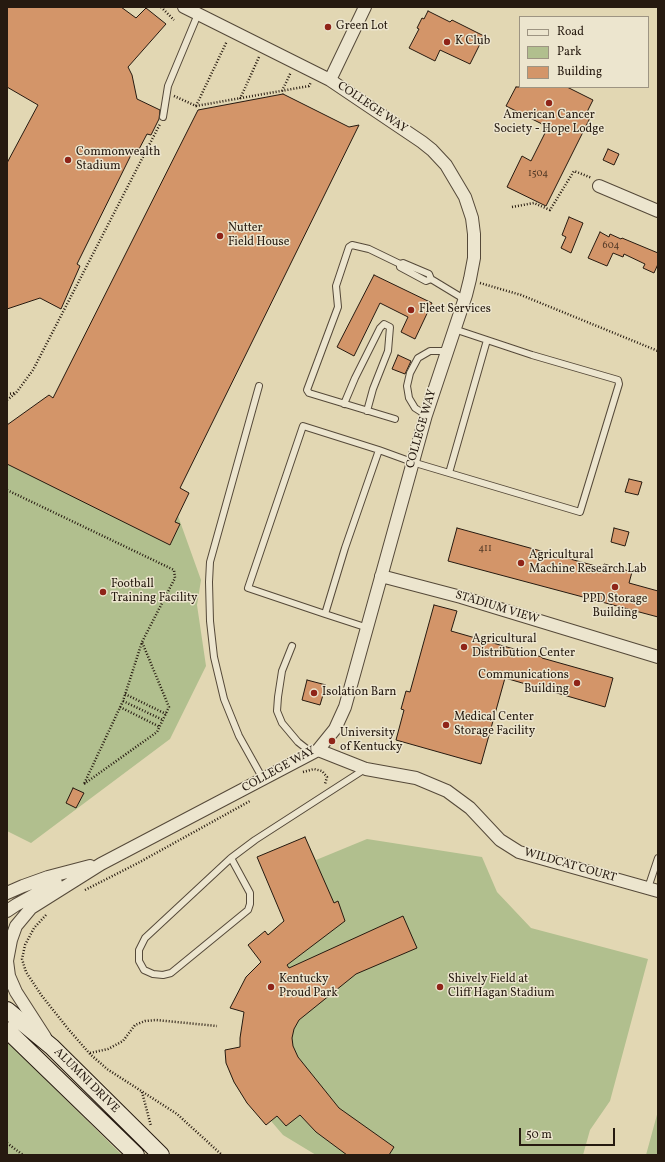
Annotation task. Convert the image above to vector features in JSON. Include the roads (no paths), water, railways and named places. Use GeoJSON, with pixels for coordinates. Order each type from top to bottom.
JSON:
{"type":"FeatureCollection","features":[{"type":"Feature","properties":{"kind":"main road","name":"ALUMNI DRIVE"},"geometry":{"type":"LineString","coordinates":[[7,1010],[52,1047],[161,1155]]}},
{"type":"Feature","properties":{"kind":"main road","name":"ALUMNI DRIVE"},"geometry":{"type":"LineString","coordinates":[[7,1030],[136,1155]]}},
{"type":"Feature","properties":{"kind":"street","name":"COLLEGE WAY"},"geometry":{"type":"LineString","coordinates":[[52,1047],[16,992],[9,976],[7,962],[11,940],[16,926],[31,908],[101,864],[315,752],[335,729],[345,707],[368,628],[412,462],[446,351],[464,299],[474,258],[472,218],[465,197],[446,165],[422,142],[330,80],[184,7]]}},
{"type":"Feature","properties":{"kind":"street"},"geometry":{"type":"LineString","coordinates":[[330,80],[365,7]]}},
{"type":"Feature","properties":{"kind":"street"},"geometry":{"type":"LineString","coordinates":[[596,182],[658,211]]}},
{"type":"Feature","properties":{"kind":"street","name":"STADIUM VIEW"},"geometry":{"type":"LineString","coordinates":[[381,576],[460,597],[658,657]]}},
{"type":"Feature","properties":{"kind":"street","name":"WILDCAT COURT"},"geometry":{"type":"LineString","coordinates":[[315,752],[366,769],[416,778],[447,791],[470,808],[500,840],[519,852],[653,889]]}},
{"type":"Feature","properties":{"kind":"street","name":"COLLEGE WAY"},"geometry":{"type":"LineString","coordinates":[[7,893],[48,876],[101,864]]}},
{"type":"Feature","properties":{"kind":"street","name":"COLLEGE WAY"},"geometry":{"type":"LineString","coordinates":[[7,911],[85,868]]}},
{"type":"Feature","properties":{"kind":"lane"},"geometry":{"type":"LineString","coordinates":[[163,117],[168,86],[198,14]]}},
{"type":"Feature","properties":{"kind":"lane"},"geometry":{"type":"LineString","coordinates":[[395,419],[309,393],[306,390],[338,307],[336,286],[349,247],[352,245],[369,249],[400,264],[400,268],[426,281],[430,279],[464,299]]}},
{"type":"Feature","properties":{"kind":"lane"},"geometry":{"type":"LineString","coordinates":[[344,404],[355,378],[380,328],[384,324],[390,327],[388,351],[373,389],[367,411]]}},
{"type":"Feature","properties":{"kind":"lane"},"geometry":{"type":"LineString","coordinates":[[368,628],[248,588],[303,426],[412,462],[580,512],[619,384],[618,380],[532,355],[454,329]]}},
{"type":"Feature","properties":{"kind":"lane"},"geometry":{"type":"LineString","coordinates":[[449,473],[487,340]]}},
{"type":"Feature","properties":{"kind":"lane"},"geometry":{"type":"LineString","coordinates":[[426,415],[416,408],[409,398],[407,386],[410,373],[418,358],[430,351],[446,351]]}},
{"type":"Feature","properties":{"kind":"lane"},"geometry":{"type":"LineString","coordinates":[[259,386],[210,562],[209,582],[210,620],[214,657],[224,698],[239,736],[263,779]]}},
{"type":"Feature","properties":{"kind":"lane"},"geometry":{"type":"LineString","coordinates":[[325,614],[345,548],[379,450]]}},
{"type":"Feature","properties":{"kind":"lane"},"geometry":{"type":"LineString","coordinates":[[292,646],[282,671],[277,711],[282,723],[298,742],[315,752]]}},
{"type":"Feature","properties":{"kind":"lane"},"geometry":{"type":"LineString","coordinates":[[231,858],[250,892],[250,904],[248,910],[172,973],[162,975],[153,974],[144,970],[139,961],[139,950],[145,938],[231,858],[255,840],[366,769]]}},
{"type":"Feature","properties":{"kind":"lane"},"geometry":{"type":"LineString","coordinates":[[653,889],[658,858]]}},
{"type":"Feature","properties":{"kind":"place","name":"Green Lot"},"geometry":{"type":"Point","coordinates":[328,27]}},
{"type":"Feature","properties":{"kind":"place","name":"K Club"},"geometry":{"type":"Point","coordinates":[447,42]}},
{"type":"Feature","properties":{"kind":"place","name":"American Cancer Society - Hope Lodge"},"geometry":{"type":"Point","coordinates":[549,103]}},
{"type":"Feature","properties":{"kind":"place","name":"Commonwealth Stadium"},"geometry":{"type":"Point","coordinates":[68,160]}},
{"type":"Feature","properties":{"kind":"place","name":"Nutter Field House"},"geometry":{"type":"Point","coordinates":[220,236]}},
{"type":"Feature","properties":{"kind":"place","name":"Fleet Services"},"geometry":{"type":"Point","coordinates":[411,310]}},
{"type":"Feature","properties":{"kind":"place","name":"Agricultural Machine Research Lab"},"geometry":{"type":"Point","coordinates":[521,563]}},
{"type":"Feature","properties":{"kind":"place","name":"PPD Storage Building"},"geometry":{"type":"Point","coordinates":[615,587]}},
{"type":"Feature","properties":{"kind":"place","name":"Football Training Facility"},"geometry":{"type":"Point","coordinates":[103,592]}},
{"type":"Feature","properties":{"kind":"place","name":"Agricultural Distribution Center"},"geometry":{"type":"Point","coordinates":[464,647]}},
{"type":"Feature","properties":{"kind":"place","name":"Communications Building"},"geometry":{"type":"Point","coordinates":[577,683]}},
{"type":"Feature","properties":{"kind":"place","name":"Isolation Barn"},"geometry":{"type":"Point","coordinates":[314,693]}},
{"type":"Feature","properties":{"kind":"place","name":"Medical Center Storage Facility"},"geometry":{"type":"Point","coordinates":[446,725]}},
{"type":"Feature","properties":{"kind":"place","name":"University of Kentucky"},"geometry":{"type":"Point","coordinates":[332,741]}},
{"type":"Feature","properties":{"kind":"place","name":"Kentucky Proud Park"},"geometry":{"type":"Point","coordinates":[271,987]}},
{"type":"Feature","properties":{"kind":"place","name":"Shively Field at Cliff Hagan Stadium"},"geometry":{"type":"Point","coordinates":[440,987]}}]}
